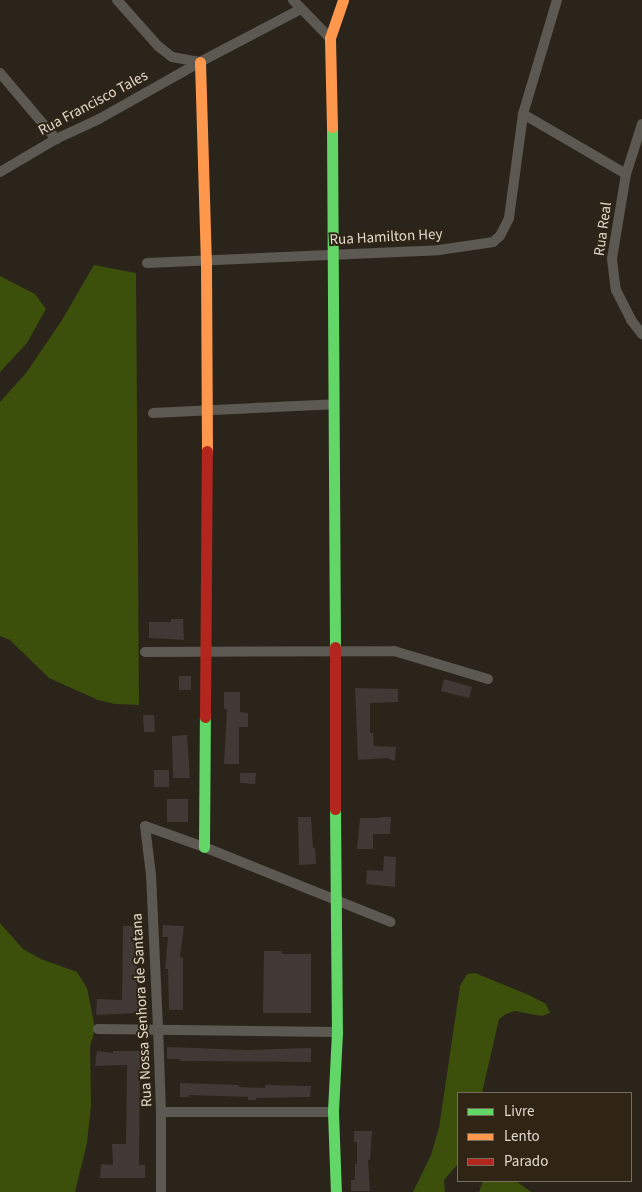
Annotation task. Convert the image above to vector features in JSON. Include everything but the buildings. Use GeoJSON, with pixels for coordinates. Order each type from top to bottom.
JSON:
{"type":"FeatureCollection","features":[{"type":"Feature","properties":{"kind":"street"},"geometry":{"type":"LineString","coordinates":[[117,0],[158,46],[172,57],[200,62],[206,261],[207,411],[204,846],[391,922]]}},
{"type":"Feature","properties":{"kind":"street"},"geometry":{"type":"LineString","coordinates":[[293,0],[330,38]]}},
{"type":"Feature","properties":{"kind":"street"},"geometry":{"type":"LineString","coordinates":[[336,1192],[333,1112],[337,1032],[334,898],[336,652],[334,255],[330,38],[343,0]]}},
{"type":"Feature","properties":{"kind":"street"},"geometry":{"type":"LineString","coordinates":[[557,0],[523,114],[626,174]]}},
{"type":"Feature","properties":{"kind":"street","name":"Rua Francisco Tales"},"geometry":{"type":"LineString","coordinates":[[0,172],[56,139],[99,119],[200,62],[302,9]]}},
{"type":"Feature","properties":{"kind":"street"},"geometry":{"type":"LineString","coordinates":[[0,73],[56,139]]}},
{"type":"Feature","properties":{"kind":"street","name":"Rua Hamilton Hey"},"geometry":{"type":"LineString","coordinates":[[146,263],[439,250],[493,242],[500,236],[509,218],[523,114]]}},
{"type":"Feature","properties":{"kind":"street","name":"Rua Real"},"geometry":{"type":"LineString","coordinates":[[642,124],[626,174],[612,259],[616,290],[642,334]]}},
{"type":"Feature","properties":{"kind":"street"},"geometry":{"type":"LineString","coordinates":[[153,413],[334,404]]}},
{"type":"Feature","properties":{"kind":"street"},"geometry":{"type":"LineString","coordinates":[[145,652],[394,651],[488,679]]}},
{"type":"Feature","properties":{"kind":"street","name":"Rua Nossa Senhora de Santana"},"geometry":{"type":"LineString","coordinates":[[161,1192],[158,1028],[151,875],[145,826],[204,846]]}},
{"type":"Feature","properties":{"kind":"street"},"geometry":{"type":"LineString","coordinates":[[98,1029],[158,1028],[337,1032]]}},
{"type":"Feature","properties":{"kind":"street"},"geometry":{"type":"LineString","coordinates":[[161,1112],[333,1112]]}},
{"type":"Feature","properties":{"kind":"green space"},"geometry":{"type":"Polygon","coordinates":[[[94,265],[136,273],[139,705],[115,704],[98,700],[49,678],[10,640],[0,636],[0,402],[26,373],[62,320],[94,265]]]}},
{"type":"Feature","properties":{"kind":"green space"},"geometry":{"type":"Polygon","coordinates":[[[0,276],[35,294],[46,309],[27,343],[0,372],[0,276]]]}},
{"type":"Feature","properties":{"kind":"green space"},"geometry":{"type":"Polygon","coordinates":[[[0,923],[23,949],[41,959],[77,972],[87,988],[95,1028],[90,1047],[91,1105],[87,1143],[75,1192],[0,1192],[0,923]]]}},
{"type":"Feature","properties":{"kind":"green space"},"geometry":{"type":"Polygon","coordinates":[[[475,973],[529,995],[546,1004],[550,1013],[542,1016],[515,1011],[499,1019],[482,1092],[457,1092],[457,1165],[444,1180],[445,1192],[413,1192],[431,1155],[439,1128],[460,986],[467,974],[475,973]]]}},
{"type":"Feature","properties":{"kind":"green space"},"geometry":{"type":"Polygon","coordinates":[[[483,1182],[517,1182],[531,1192],[479,1192],[483,1182]]]}},
{"type":"Feature","properties":{"kind":"traffic: fast"},"geometry":{"type":"LineString","coordinates":[[332,127],[335,647]]}},
{"type":"Feature","properties":{"kind":"traffic: fast"},"geometry":{"type":"LineString","coordinates":[[204,847],[205,717]]}},
{"type":"Feature","properties":{"kind":"traffic: fast"},"geometry":{"type":"LineString","coordinates":[[335,809],[337,1032],[333,1112],[336,1192]]}},
{"type":"Feature","properties":{"kind":"traffic: slow"},"geometry":{"type":"LineString","coordinates":[[332,127],[330,38],[343,0]]}},
{"type":"Feature","properties":{"kind":"traffic: slow"},"geometry":{"type":"LineString","coordinates":[[200,62],[206,261],[207,451]]}},
{"type":"Feature","properties":{"kind":"traffic: jam"},"geometry":{"type":"LineString","coordinates":[[205,717],[207,451]]}},
{"type":"Feature","properties":{"kind":"traffic: jam"},"geometry":{"type":"LineString","coordinates":[[335,647],[335,809]]}}]}
